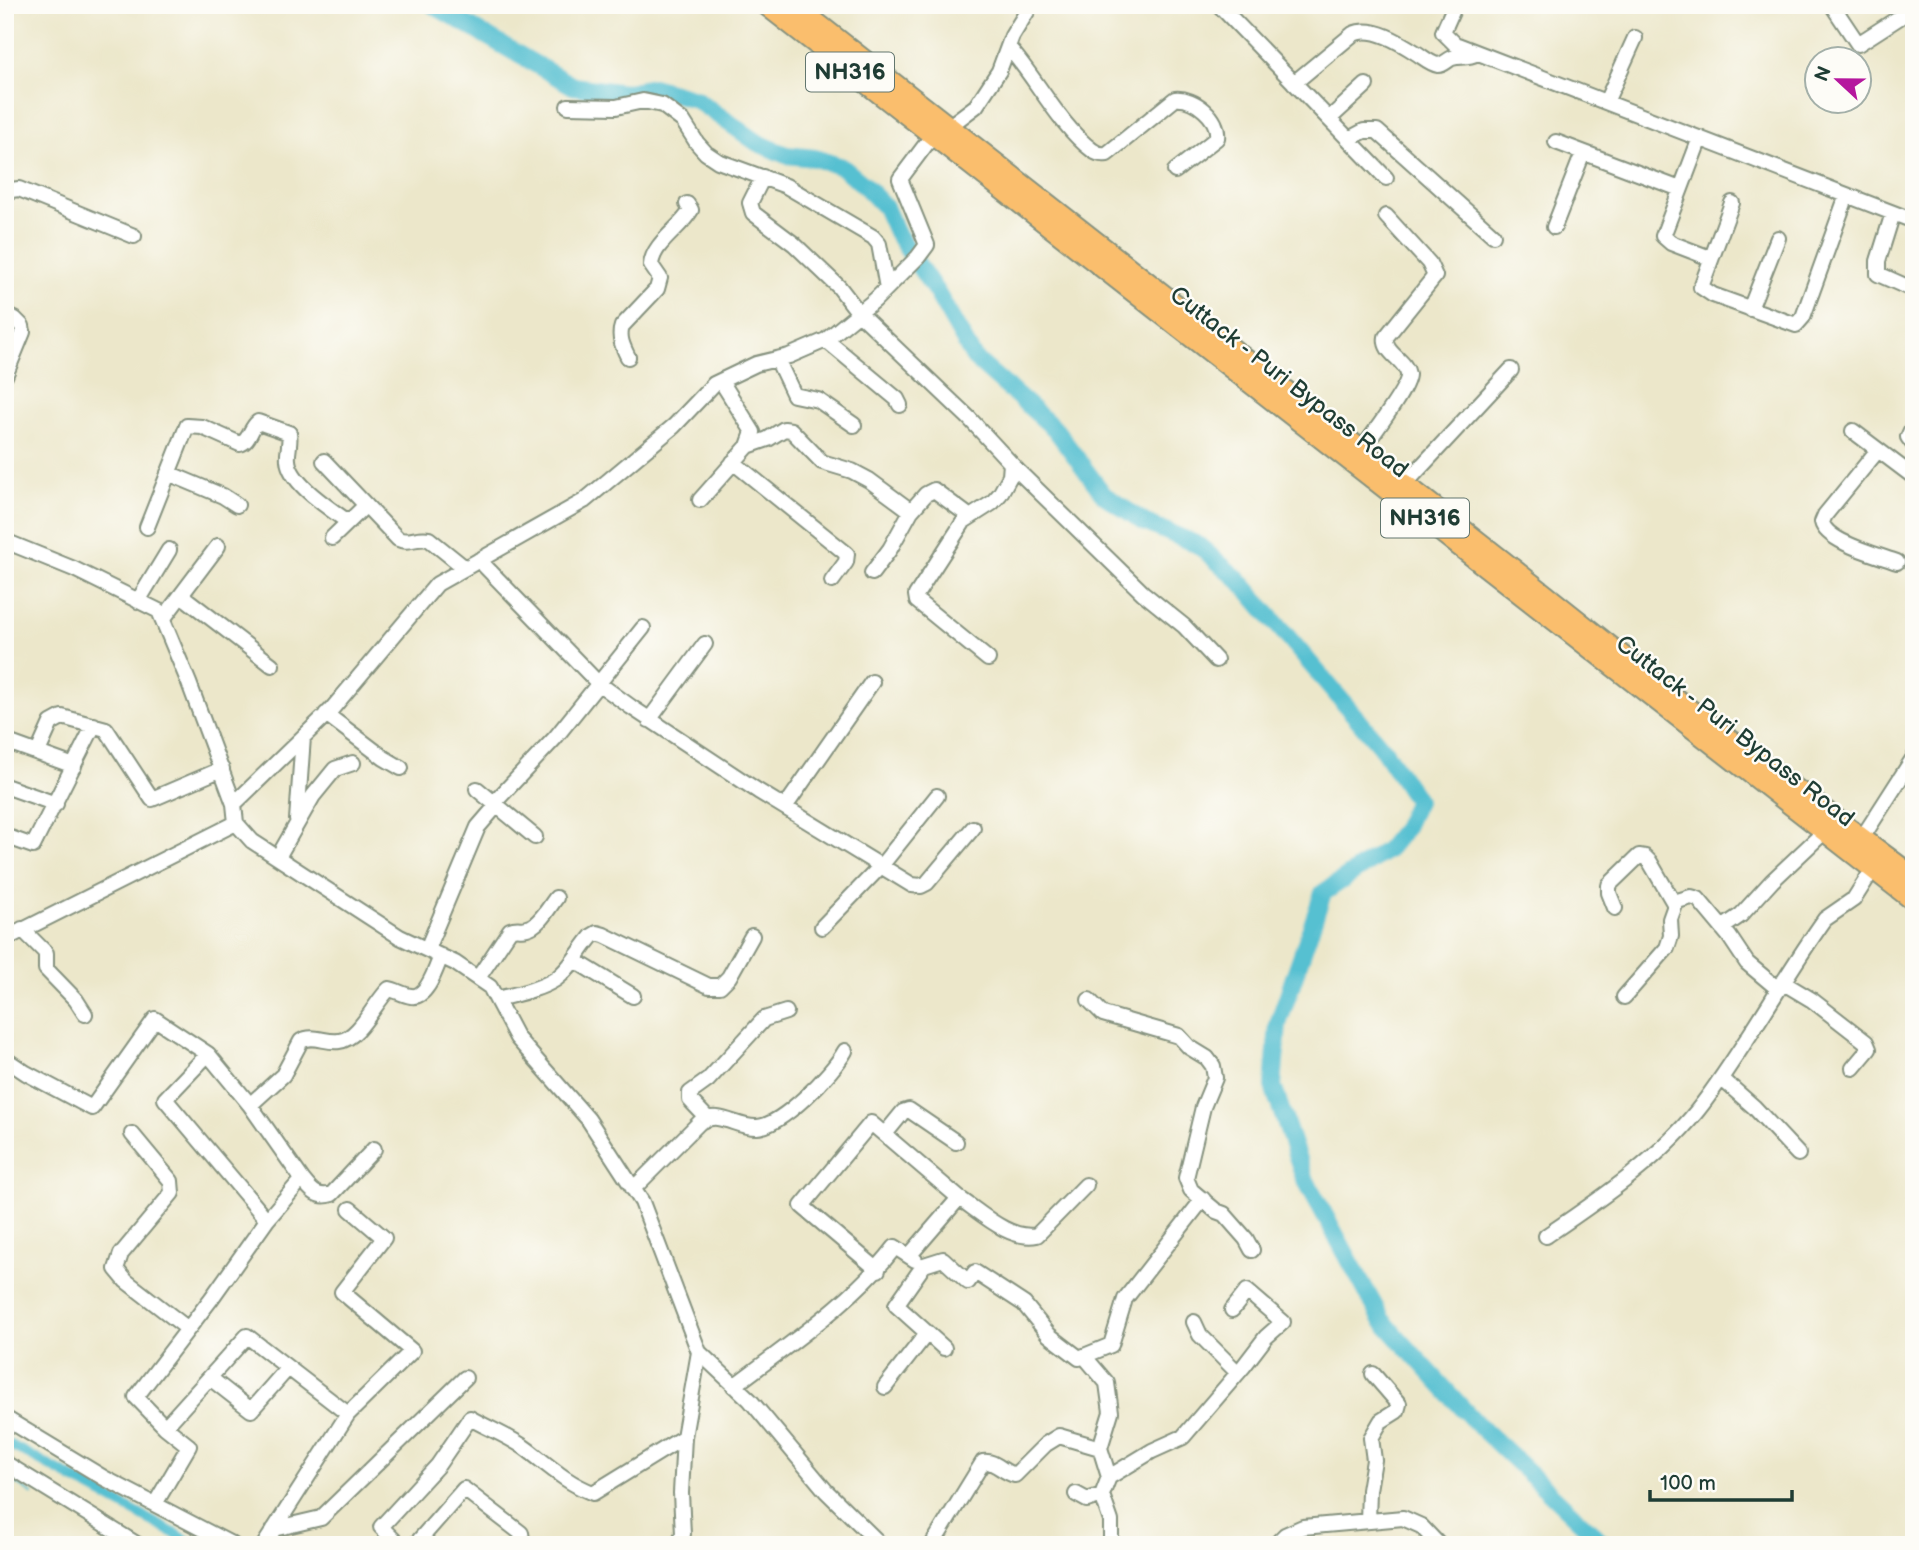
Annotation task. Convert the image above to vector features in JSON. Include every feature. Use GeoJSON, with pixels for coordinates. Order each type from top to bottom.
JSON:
{"type":"FeatureCollection","features":[{"type":"Feature","properties":{"kind":"highway","name":"Cuttack - Puri Bypass Road"},"geometry":{"type":"LineString","coordinates":[[766,5],[942,132],[1362,451],[1664,690],[1914,877]]}},
{"type":"Feature","properties":{"kind":"highway","name":"Cuttack - Puri Bypass Road"},"geometry":{"type":"LineString","coordinates":[[794,5],[942,132],[1443,532],[1914,901]]}},
{"type":"Feature","properties":{"kind":"street"},"geometry":{"type":"LineString","coordinates":[[234,804],[326,714],[437,584],[584,500],[674,426],[714,384],[756,364],[826,340],[918,257],[927,245],[900,179],[928,143],[976,106],[999,71],[1012,36],[1031,5]]}},
{"type":"Feature","properties":{"kind":"street"},"geometry":{"type":"LineString","coordinates":[[1219,5],[1386,177]]}},
{"type":"Feature","properties":{"kind":"street"},"geometry":{"type":"LineString","coordinates":[[1455,5],[1443,32],[1455,44],[1914,220]]}},
{"type":"Feature","properties":{"kind":"street"},"geometry":{"type":"LineString","coordinates":[[1832,5],[1858,44],[1909,13]]}},
{"type":"Feature","properties":{"kind":"street"},"geometry":{"type":"LineString","coordinates":[[1294,83],[1360,31],[1381,36],[1435,64],[1444,64],[1454,58],[1466,58],[1478,53]]}},
{"type":"Feature","properties":{"kind":"street"},"geometry":{"type":"LineString","coordinates":[[1606,102],[1635,38]]}},
{"type":"Feature","properties":{"kind":"street"},"geometry":{"type":"LineString","coordinates":[[1009,48],[1072,130],[1093,152],[1107,154],[1175,99],[1187,99],[1201,108],[1212,118],[1217,128],[1217,138],[1175,171]]}},
{"type":"Feature","properties":{"kind":"street"},"geometry":{"type":"LineString","coordinates":[[1329,119],[1366,85]]}},
{"type":"Feature","properties":{"kind":"street"},"geometry":{"type":"LineString","coordinates":[[568,106],[615,107],[643,101],[662,105],[683,121],[706,153],[718,161],[786,186],[838,214],[873,237],[879,244],[891,284]]}},
{"type":"Feature","properties":{"kind":"street"},"geometry":{"type":"LineString","coordinates":[[1349,139],[1364,131],[1377,131],[1493,235]]}},
{"type":"Feature","properties":{"kind":"street"},"geometry":{"type":"LineString","coordinates":[[1700,138],[1663,236],[1671,243],[1710,258]]}},
{"type":"Feature","properties":{"kind":"street"},"geometry":{"type":"LineString","coordinates":[[1556,142],[1680,189]]}},
{"type":"Feature","properties":{"kind":"street"},"geometry":{"type":"LineString","coordinates":[[1554,227],[1583,153]]}},
{"type":"Feature","properties":{"kind":"street"},"geometry":{"type":"LineString","coordinates":[[763,177],[750,203],[753,213],[794,244],[839,287],[859,313],[969,418],[1143,593],[1184,626],[1216,660]]}},
{"type":"Feature","properties":{"kind":"street"},"geometry":{"type":"LineString","coordinates":[[5,197],[11,190],[19,189],[134,236]]}},
{"type":"Feature","properties":{"kind":"street"},"geometry":{"type":"LineString","coordinates":[[1732,203],[1701,287],[1713,295],[1791,324],[1799,323],[1803,317],[1847,195]]}},
{"type":"Feature","properties":{"kind":"street"},"geometry":{"type":"LineString","coordinates":[[628,357],[622,345],[620,331],[657,289],[660,278],[651,265],[652,255],[686,218],[691,210],[687,204]]}},
{"type":"Feature","properties":{"kind":"street"},"geometry":{"type":"LineString","coordinates":[[1893,213],[1878,261],[1878,274],[1914,290]]}},
{"type":"Feature","properties":{"kind":"street"},"geometry":{"type":"LineString","coordinates":[[1362,451],[1409,377],[1400,360],[1388,349],[1386,337],[1435,276],[1429,263],[1387,216]]}},
{"type":"Feature","properties":{"kind":"street"},"geometry":{"type":"LineString","coordinates":[[1750,309],[1779,238]]}},
{"type":"Feature","properties":{"kind":"street"},"geometry":{"type":"LineString","coordinates":[[5,315],[15,318],[22,326],[23,332],[5,376]]}},
{"type":"Feature","properties":{"kind":"street"},"geometry":{"type":"LineString","coordinates":[[826,340],[897,399],[900,405]]}},
{"type":"Feature","properties":{"kind":"street"},"geometry":{"type":"LineString","coordinates":[[777,359],[794,395],[818,400],[854,425]]}},
{"type":"Feature","properties":{"kind":"street"},"geometry":{"type":"LineString","coordinates":[[1405,484],[1511,370]]}},
{"type":"Feature","properties":{"kind":"street"},"geometry":{"type":"LineString","coordinates":[[700,500],[748,446],[753,432],[721,380]]}},
{"type":"Feature","properties":{"kind":"street"},"geometry":{"type":"LineString","coordinates":[[147,527],[187,426],[202,427],[240,444],[246,441],[255,424],[265,424],[289,433],[287,458],[295,476],[307,491],[348,522]]}},
{"type":"Feature","properties":{"kind":"street"},"geometry":{"type":"LineString","coordinates":[[1914,424],[1908,437],[1914,445]]}},
{"type":"Feature","properties":{"kind":"street"},"geometry":{"type":"LineString","coordinates":[[748,446],[768,439],[784,429],[791,430],[822,462],[852,471],[869,480],[911,511]]}},
{"type":"Feature","properties":{"kind":"street"},"geometry":{"type":"LineString","coordinates":[[1853,431],[1914,477]]}},
{"type":"Feature","properties":{"kind":"street"},"geometry":{"type":"LineString","coordinates":[[1878,450],[1822,522],[1827,532],[1843,541],[1897,562]]}},
{"type":"Feature","properties":{"kind":"street"},"geometry":{"type":"LineString","coordinates":[[324,461],[398,539],[429,539],[465,568]]}},
{"type":"Feature","properties":{"kind":"street"},"geometry":{"type":"LineString","coordinates":[[733,462],[847,554],[846,562],[832,581]]}},
{"type":"Feature","properties":{"kind":"street"},"geometry":{"type":"LineString","coordinates":[[988,659],[917,601],[916,595],[964,521],[992,503],[1000,494],[1010,476],[1011,463]]}},
{"type":"Feature","properties":{"kind":"street"},"geometry":{"type":"LineString","coordinates":[[167,473],[223,496],[237,506]]}},
{"type":"Feature","properties":{"kind":"street"},"geometry":{"type":"LineString","coordinates":[[872,573],[890,549],[911,511],[926,494],[934,490],[969,516]]}},
{"type":"Feature","properties":{"kind":"street"},"geometry":{"type":"LineString","coordinates":[[332,538],[366,505]]}},
{"type":"Feature","properties":{"kind":"street"},"geometry":{"type":"LineString","coordinates":[[5,541],[74,569],[159,611],[222,769],[234,804],[236,823],[252,841],[400,937],[441,956],[490,987],[517,1038],[588,1119],[642,1202],[699,1352],[750,1400],[826,1491],[881,1545]]}},
{"type":"Feature","properties":{"kind":"street"},"geometry":{"type":"LineString","coordinates":[[163,619],[218,546]]}},
{"type":"Feature","properties":{"kind":"street"},"geometry":{"type":"LineString","coordinates":[[138,601],[169,550]]}},
{"type":"Feature","properties":{"kind":"street"},"geometry":{"type":"LineString","coordinates":[[479,560],[598,683],[649,720],[912,885],[927,884],[973,828]]}},
{"type":"Feature","properties":{"kind":"street"},"geometry":{"type":"LineString","coordinates":[[181,595],[272,665]]}},
{"type":"Feature","properties":{"kind":"street"},"geometry":{"type":"LineString","coordinates":[[426,949],[478,827],[495,804],[555,738],[643,628]]}},
{"type":"Feature","properties":{"kind":"street"},"geometry":{"type":"LineString","coordinates":[[649,720],[705,644]]}},
{"type":"Feature","properties":{"kind":"street"},"geometry":{"type":"LineString","coordinates":[[785,807],[872,682]]}},
{"type":"Feature","properties":{"kind":"street"},"geometry":{"type":"LineString","coordinates":[[326,714],[401,768]]}},
{"type":"Feature","properties":{"kind":"street"},"geometry":{"type":"LineString","coordinates":[[38,752],[51,723],[62,717],[106,729],[152,799],[222,769]]}},
{"type":"Feature","properties":{"kind":"street"},"geometry":{"type":"LineString","coordinates":[[5,836],[33,846],[94,726]]}},
{"type":"Feature","properties":{"kind":"street"},"geometry":{"type":"LineString","coordinates":[[296,825],[303,737]]}},
{"type":"Feature","properties":{"kind":"street"},"geometry":{"type":"LineString","coordinates":[[5,741],[74,765]]}},
{"type":"Feature","properties":{"kind":"street"},"geometry":{"type":"LineString","coordinates":[[1862,838],[1914,757]]}},
{"type":"Feature","properties":{"kind":"street"},"geometry":{"type":"LineString","coordinates":[[278,857],[313,796],[335,769],[353,763]]}},
{"type":"Feature","properties":{"kind":"street"},"geometry":{"type":"LineString","coordinates":[[5,786],[56,804]]}},
{"type":"Feature","properties":{"kind":"street"},"geometry":{"type":"LineString","coordinates":[[477,789],[535,837]]}},
{"type":"Feature","properties":{"kind":"street"},"geometry":{"type":"LineString","coordinates":[[822,927],[881,866],[937,796]]}},
{"type":"Feature","properties":{"kind":"street"},"geometry":{"type":"LineString","coordinates":[[5,939],[236,823]]}},
{"type":"Feature","properties":{"kind":"street"},"geometry":{"type":"LineString","coordinates":[[1722,928],[1741,915],[1772,881],[1824,832]]}},
{"type":"Feature","properties":{"kind":"street"},"geometry":{"type":"LineString","coordinates":[[1615,908],[1609,885],[1639,856],[1650,862],[1674,902],[1669,923],[1670,943],[1625,997]]}},
{"type":"Feature","properties":{"kind":"street"},"geometry":{"type":"LineString","coordinates":[[1546,1236],[1644,1165],[1703,1104],[1825,919],[1854,899],[1872,869]]}},
{"type":"Feature","properties":{"kind":"street"},"geometry":{"type":"LineString","coordinates":[[1674,902],[1695,897],[1747,963],[1780,985],[1812,1000],[1869,1045],[1866,1053],[1853,1068]]}},
{"type":"Feature","properties":{"kind":"street"},"geometry":{"type":"LineString","coordinates":[[478,978],[510,930],[514,927],[525,929],[534,925],[556,898]]}},
{"type":"Feature","properties":{"kind":"street"},"geometry":{"type":"LineString","coordinates":[[22,929],[46,953],[46,969],[76,1000],[85,1014]]}},
{"type":"Feature","properties":{"kind":"street"},"geometry":{"type":"LineString","coordinates":[[497,999],[554,980],[592,936],[604,935],[709,986],[720,986],[729,977],[752,936]]}},
{"type":"Feature","properties":{"kind":"street"},"geometry":{"type":"LineString","coordinates":[[250,1105],[283,1075],[301,1041],[313,1038],[337,1041],[345,1039],[362,1024],[389,989],[411,996],[420,995],[441,956]]}},
{"type":"Feature","properties":{"kind":"street"},"geometry":{"type":"LineString","coordinates":[[573,960],[633,996]]}},
{"type":"Feature","properties":{"kind":"street"},"geometry":{"type":"LineString","coordinates":[[1089,1000],[1103,1014],[1179,1036],[1213,1066],[1215,1078],[1203,1107],[1186,1178],[1191,1190],[1216,1211],[1224,1214],[1252,1250]]}},
{"type":"Feature","properties":{"kind":"street"},"geometry":{"type":"LineString","coordinates":[[707,1118],[690,1100],[690,1093],[708,1080],[764,1019],[786,1012]]}},
{"type":"Feature","properties":{"kind":"street"},"geometry":{"type":"LineString","coordinates":[[5,1059],[92,1108],[155,1019],[208,1055],[250,1105],[302,1179],[318,1196],[332,1194],[374,1149]]}},
{"type":"Feature","properties":{"kind":"street"},"geometry":{"type":"LineString","coordinates":[[633,1189],[699,1122],[707,1118],[725,1119],[756,1127],[768,1125],[808,1096],[836,1068],[845,1051]]}},
{"type":"Feature","properties":{"kind":"street"},"geometry":{"type":"LineString","coordinates":[[208,1055],[165,1099],[267,1220]]}},
{"type":"Feature","properties":{"kind":"street"},"geometry":{"type":"LineString","coordinates":[[1721,1078],[1754,1107],[1798,1154]]}},
{"type":"Feature","properties":{"kind":"street"},"geometry":{"type":"LineString","coordinates":[[885,1134],[903,1112],[909,1110],[956,1142]]}},
{"type":"Feature","properties":{"kind":"street"},"geometry":{"type":"LineString","coordinates":[[878,1270],[802,1206],[871,1122],[959,1198],[1008,1230],[1037,1235],[1086,1185]]}},
{"type":"Feature","properties":{"kind":"street"},"geometry":{"type":"LineString","coordinates":[[132,1134],[171,1181],[172,1193],[121,1254],[116,1269],[126,1281],[188,1329]]}},
{"type":"Feature","properties":{"kind":"street"},"geometry":{"type":"LineString","coordinates":[[155,1504],[189,1446],[135,1397],[267,1220],[302,1179]]}},
{"type":"Feature","properties":{"kind":"street"},"geometry":{"type":"LineString","coordinates":[[909,1256],[959,1198]]}},
{"type":"Feature","properties":{"kind":"street"},"geometry":{"type":"LineString","coordinates":[[944,1348],[896,1304],[925,1265],[943,1259],[968,1282],[975,1272],[983,1276],[1024,1304],[1049,1335],[1079,1358],[1111,1345],[1125,1298],[1203,1199]]}},
{"type":"Feature","properties":{"kind":"street"},"geometry":{"type":"LineString","coordinates":[[264,1545],[348,1414],[412,1352],[342,1292],[384,1238],[350,1209]]}},
{"type":"Feature","properties":{"kind":"street"},"geometry":{"type":"LineString","coordinates":[[734,1386],[815,1325],[878,1270],[895,1247],[925,1265]]}},
{"type":"Feature","properties":{"kind":"street"},"geometry":{"type":"LineString","coordinates":[[1111,1545],[1111,1521],[1102,1495],[1110,1477],[1152,1451],[1183,1437],[1266,1337],[1283,1322],[1247,1291],[1232,1310]]}},
{"type":"Feature","properties":{"kind":"street"},"geometry":{"type":"LineString","coordinates":[[1194,1322],[1200,1335],[1238,1373]]}},
{"type":"Feature","properties":{"kind":"street"},"geometry":{"type":"LineString","coordinates":[[885,1387],[927,1333]]}},
{"type":"Feature","properties":{"kind":"street"},"geometry":{"type":"LineString","coordinates":[[166,1427],[247,1336],[348,1414]]}},
{"type":"Feature","properties":{"kind":"street"},"geometry":{"type":"LineString","coordinates":[[677,1545],[683,1534],[681,1493],[684,1437],[699,1352]]}},
{"type":"Feature","properties":{"kind":"street"},"geometry":{"type":"LineString","coordinates":[[1084,1356],[1107,1383],[1111,1412],[1100,1448],[1110,1477]]}},
{"type":"Feature","properties":{"kind":"street"},"geometry":{"type":"LineString","coordinates":[[210,1378],[251,1410],[288,1368]]}},
{"type":"Feature","properties":{"kind":"street"},"geometry":{"type":"LineString","coordinates":[[1368,1521],[1374,1460],[1371,1438],[1381,1421],[1397,1411],[1399,1404],[1373,1374]]}},
{"type":"Feature","properties":{"kind":"street"},"geometry":{"type":"LineString","coordinates":[[274,1530],[321,1518],[465,1378]]}},
{"type":"Feature","properties":{"kind":"street"},"geometry":{"type":"LineString","coordinates":[[5,1418],[104,1478],[233,1545]]}},
{"type":"Feature","properties":{"kind":"street"},"geometry":{"type":"LineString","coordinates":[[399,1545],[381,1527],[438,1465],[470,1418],[527,1449],[554,1472],[593,1493],[684,1437]]}},
{"type":"Feature","properties":{"kind":"street"},"geometry":{"type":"LineString","coordinates":[[932,1545],[983,1462],[990,1462],[1015,1475],[1046,1444],[1059,1436],[1100,1448]]}},
{"type":"Feature","properties":{"kind":"street"},"geometry":{"type":"LineString","coordinates":[[5,1463],[138,1545]]}},
{"type":"Feature","properties":{"kind":"street"},"geometry":{"type":"LineString","coordinates":[[415,1545],[464,1489],[521,1532],[523,1545]]}},
{"type":"Feature","properties":{"kind":"street"},"geometry":{"type":"LineString","coordinates":[[1076,1494],[1087,1500],[1102,1495]]}},
{"type":"Feature","properties":{"kind":"street"},"geometry":{"type":"LineString","coordinates":[[1275,1545],[1285,1535],[1303,1527],[1403,1518],[1412,1520],[1439,1545]]}},
{"type":"Feature","properties":{"kind":"waterway"},"geometry":{"type":"LineString","coordinates":[[433,5],[573,86],[624,93],[652,87],[695,99],[758,143],[786,155],[815,158],[842,167],[885,207],[896,232],[937,293],[974,358],[1055,429],[1104,495],[1144,522],[1198,545],[1240,581],[1383,749],[1417,801],[1404,829],[1387,850],[1323,893],[1278,1024],[1273,1086],[1304,1177],[1382,1320],[1476,1423],[1605,1545]]}},
{"type":"Feature","properties":{"kind":"waterway"},"geometry":{"type":"LineString","coordinates":[[5,1442],[196,1545]]}},
{"type":"Feature","properties":{"kind":"waterway"},"geometry":{"type":"LineString","coordinates":[[5,1476],[32,1494]]}}]}
